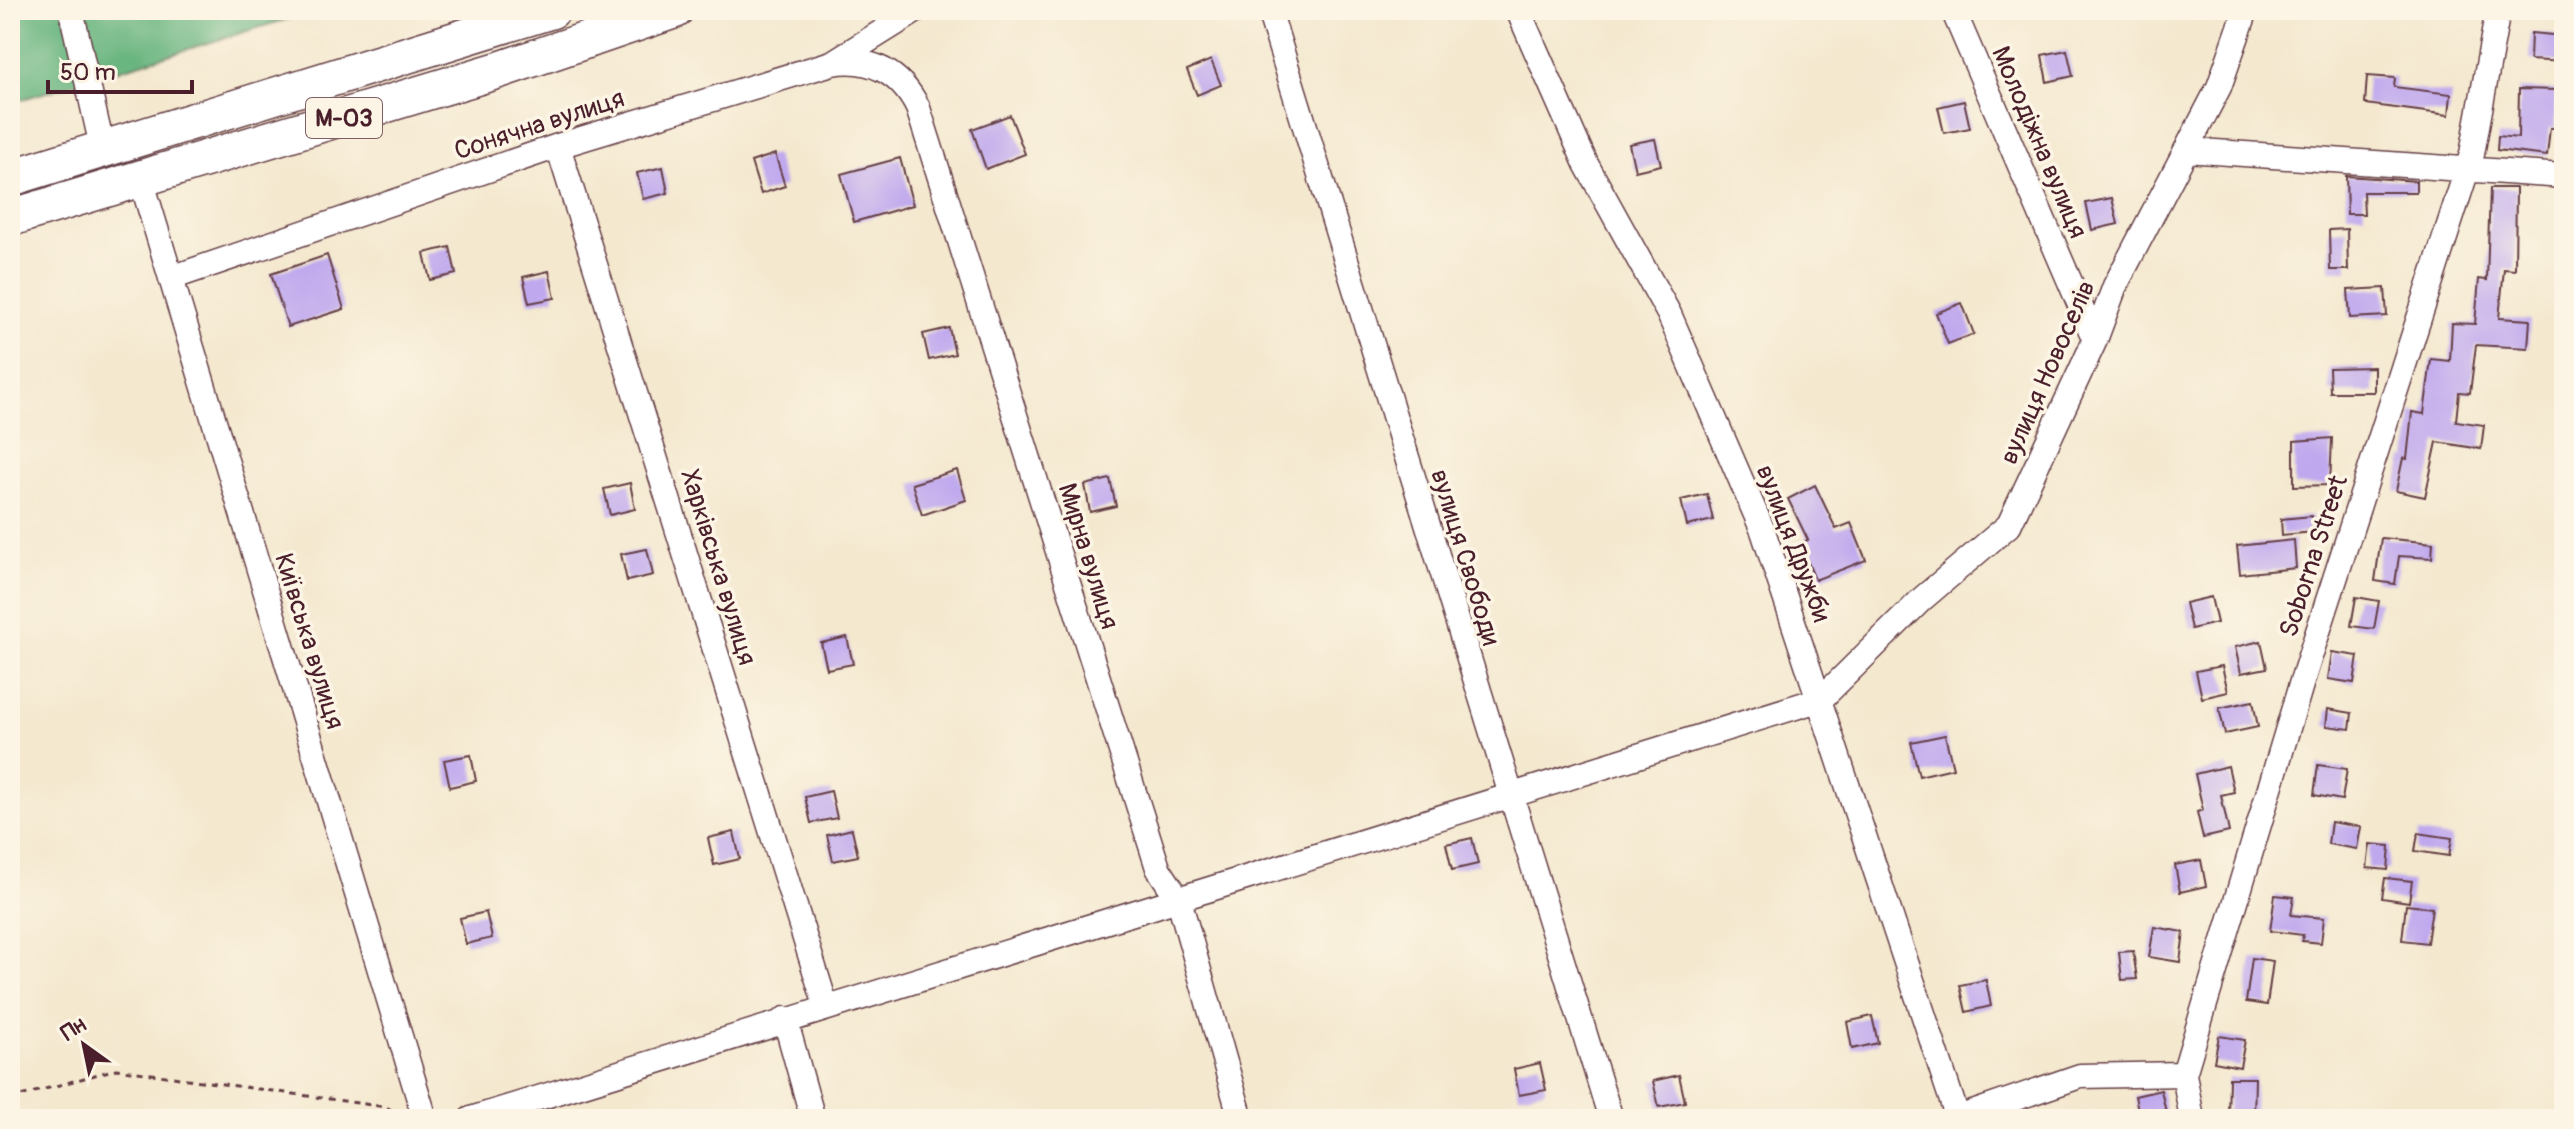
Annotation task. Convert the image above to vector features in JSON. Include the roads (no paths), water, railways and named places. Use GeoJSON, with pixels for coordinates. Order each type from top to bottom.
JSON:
{"type":"FeatureCollection","features":[{"type":"Feature","properties":{"kind":"highway","name":"М-03"},"geometry":{"type":"LineString","coordinates":[[10,178],[552,10]]}},
{"type":"Feature","properties":{"kind":"highway","name":"М-03"},"geometry":{"type":"LineString","coordinates":[[10,218],[499,70],[675,10]]}},
{"type":"Feature","properties":{"kind":"street"},"geometry":{"type":"LineString","coordinates":[[71,10],[103,151]]}},
{"type":"Feature","properties":{"kind":"street","name":"Сонячна вулиця"},"geometry":{"type":"LineString","coordinates":[[171,278],[558,146],[832,63],[917,10]]}},
{"type":"Feature","properties":{"kind":"street","name":"вулиця Свободи"},"geometry":{"type":"LineString","coordinates":[[1269,10],[1611,1119]]}},
{"type":"Feature","properties":{"kind":"street","name":"вулиця Дружби"},"geometry":{"type":"LineString","coordinates":[[1518,10],[1586,164],[1669,314],[1763,531],[1958,1119]]}},
{"type":"Feature","properties":{"kind":"street","name":"Молодіжна вулиця"},"geometry":{"type":"LineString","coordinates":[[1953,10],[2095,340]]}},
{"type":"Feature","properties":{"kind":"street","name":"вулиця Новоселів"},"geometry":{"type":"LineString","coordinates":[[1821,699],[1922,599],[2009,525],[2095,340],[2115,286],[2219,87],[2246,10]]}},
{"type":"Feature","properties":{"kind":"street","name":"Soborna Street"},"geometry":{"type":"LineString","coordinates":[[2192,1119],[2184,1074],[2303,678],[2467,170],[2498,10]]}},
{"type":"Feature","properties":{"kind":"street","name":"Мирна вулиця"},"geometry":{"type":"LineString","coordinates":[[832,63],[858,61],[884,69],[904,86],[918,108],[1158,868],[1179,900],[1241,1119]]}},
{"type":"Feature","properties":{"kind":"street","name":"Харківська вулиця"},"geometry":{"type":"LineString","coordinates":[[558,146],[826,1006]]}},
{"type":"Feature","properties":{"kind":"street"},"geometry":{"type":"LineString","coordinates":[[2186,150],[2564,176]]}},
{"type":"Feature","properties":{"kind":"street","name":"Київська вулиця"},"geometry":{"type":"LineString","coordinates":[[141,179],[425,1119]]}},
{"type":"Feature","properties":{"kind":"street"},"geometry":{"type":"LineString","coordinates":[[471,1119],[826,1006],[1179,900],[1821,699]]}},
{"type":"Feature","properties":{"kind":"street"},"geometry":{"type":"LineString","coordinates":[[785,1019],[813,1119]]}},
{"type":"Feature","properties":{"kind":"street"},"geometry":{"type":"LineString","coordinates":[[1958,1119],[2080,1076],[2184,1074]]}}]}
